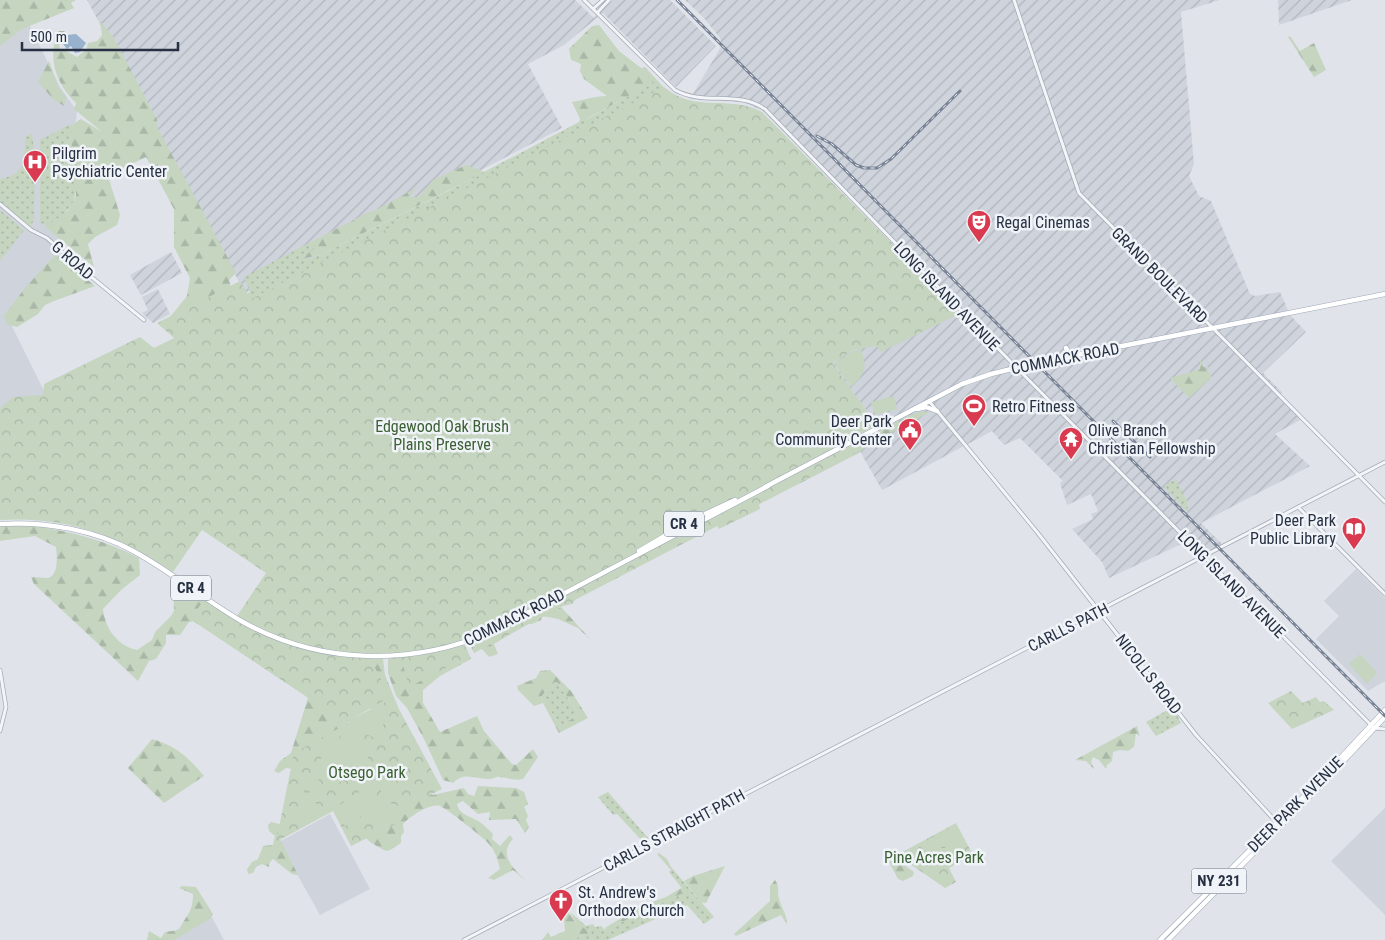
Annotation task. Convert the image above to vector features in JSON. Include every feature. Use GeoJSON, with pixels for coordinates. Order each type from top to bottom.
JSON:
{"type":"FeatureCollection","features":[{"type":"Feature","properties":{"kind":"main road","name":"COMMACK ROAD"},"geometry":{"type":"LineString","coordinates":[[0,524],[27,523],[53,526],[119,544],[148,560],[225,611],[261,631],[307,648],[350,655],[414,654],[466,642],[497,629],[913,409],[979,378],[1017,368],[1385,294]]}},
{"type":"Feature","properties":{"kind":"main road"},"geometry":{"type":"LineString","coordinates":[[1066,348],[1068,352],[1078,356]]}},
{"type":"Feature","properties":{"kind":"main road"},"geometry":{"type":"LineString","coordinates":[[913,409],[926,407],[937,410]]}},
{"type":"Feature","properties":{"kind":"main road","name":"DEER PARK AVENUE"},"geometry":{"type":"LineString","coordinates":[[1160,940],[1334,772],[1373,727],[1385,710]]}},
{"type":"Feature","properties":{"kind":"main road","name":"DEER PARK AVENUE"},"geometry":{"type":"LineString","coordinates":[[1168,940],[1336,764],[1384,718]]}},
{"type":"Feature","properties":{"kind":"main road"},"geometry":{"type":"LineString","coordinates":[[1334,772],[1336,764]]}},
{"type":"Feature","properties":{"kind":"street","name":"LONG ISLAND AVENUE"},"geometry":{"type":"LineString","coordinates":[[584,0],[675,90],[693,97],[745,99],[765,109],[1017,368],[1373,727]]}},
{"type":"Feature","properties":{"kind":"street"},"geometry":{"type":"LineString","coordinates":[[595,11],[603,0]]}},
{"type":"Feature","properties":{"kind":"street"},"geometry":{"type":"LineString","coordinates":[[595,11],[609,0]]}},
{"type":"Feature","properties":{"kind":"street","name":"GRAND BOULEVARD"},"geometry":{"type":"LineString","coordinates":[[1014,0],[1079,193],[1385,502]]}},
{"type":"Feature","properties":{"kind":"street","name":"G ROAD"},"geometry":{"type":"LineString","coordinates":[[0,204],[31,230],[42,234],[144,320]]}},
{"type":"Feature","properties":{"kind":"street","name":"NICOLLS ROAD"},"geometry":{"type":"LineString","coordinates":[[929,401],[1099,610],[1196,735],[1279,824]]}},
{"type":"Feature","properties":{"kind":"street","name":"CARLLS PATH"},"geometry":{"type":"LineString","coordinates":[[777,777],[1385,462]]}},
{"type":"Feature","properties":{"kind":"street"},"geometry":{"type":"LineString","coordinates":[[1298,507],[1385,594]]}},
{"type":"Feature","properties":{"kind":"street"},"geometry":{"type":"LineString","coordinates":[[0,670],[6,707],[0,730]]}},
{"type":"Feature","properties":{"kind":"street"},"geometry":{"type":"LineString","coordinates":[[1373,727],[1385,728],[1384,718]]}},
{"type":"Feature","properties":{"kind":"street","name":"CARLLS STRAIGHT PATH"},"geometry":{"type":"LineString","coordinates":[[464,940],[777,777]]}},
{"type":"Feature","properties":{"kind":"shaded area"},"geometry":{"type":"Polygon","coordinates":[[[87,0],[575,0],[594,18],[613,0],[670,0],[716,46],[676,87],[603,13],[564,45],[528,64],[562,128],[245,293],[87,0]]]}},
{"type":"Feature","properties":{"kind":"shaded area"},"geometry":{"type":"Polygon","coordinates":[[[685,0],[1220,0],[1181,12],[1194,164],[1189,176],[1199,196],[1211,201],[1250,294],[1255,296],[1280,292],[1290,315],[1306,332],[1263,373],[1282,392],[1279,396],[1302,419],[1275,434],[1310,466],[1201,523],[1223,545],[1205,554],[1190,540],[1109,578],[1102,562],[1072,529],[1093,519],[1091,514],[1098,511],[1091,494],[1067,505],[1060,483],[1063,481],[1020,438],[1004,445],[992,431],[882,490],[853,439],[878,426],[831,363],[853,350],[876,345],[961,312],[763,111],[743,102],[690,99],[722,45],[720,38],[704,18],[685,0]]]}},
{"type":"Feature","properties":{"kind":"shaded area"},"geometry":{"type":"Polygon","coordinates":[[[1278,0],[1352,0],[1279,25],[1278,0]]]}},
{"type":"Feature","properties":{"kind":"shaded area","name":"Pilgrim Psychiatric Center"},"geometry":{"type":"Polygon","coordinates":[[[28,22],[60,87],[77,111],[62,252],[7,316],[47,397],[0,425],[0,32],[28,22]]]}},
{"type":"Feature","properties":{"kind":"shaded area"},"geometry":{"type":"Polygon","coordinates":[[[171,252],[182,273],[141,295],[130,275],[171,252]]]}},
{"type":"Feature","properties":{"kind":"shaded area"},"geometry":{"type":"Polygon","coordinates":[[[158,289],[170,314],[153,323],[142,313],[148,310],[142,297],[158,289]]]}},
{"type":"Feature","properties":{"kind":"shaded area"},"geometry":{"type":"Polygon","coordinates":[[[1356,569],[1385,598],[1385,681],[1368,691],[1316,639],[1339,616],[1324,601],[1356,569]]]}},
{"type":"Feature","properties":{"kind":"shaded area"},"geometry":{"type":"Polygon","coordinates":[[[1385,808],[1385,915],[1331,861],[1385,808]]]}},
{"type":"Feature","properties":{"kind":"shaded area"},"geometry":{"type":"Polygon","coordinates":[[[330,814],[370,889],[320,915],[279,842],[330,814]]]}},
{"type":"Feature","properties":{"kind":"shaded area"},"geometry":{"type":"Polygon","coordinates":[[[207,908],[224,940],[163,940],[207,908]]]}},
{"type":"Feature","properties":{"kind":"green space"},"geometry":{"type":"Polygon","coordinates":[[[0,0],[76,0],[71,3],[74,8],[22,29],[0,46],[0,0]]]}},
{"type":"Feature","properties":{"kind":"green space"},"geometry":{"type":"Polygon","coordinates":[[[100,21],[114,38],[157,120],[158,129],[236,273],[229,280],[231,287],[170,317],[187,296],[190,278],[174,247],[174,209],[146,157],[113,173],[109,179],[120,215],[117,225],[95,237],[88,244],[94,267],[45,227],[68,211],[76,196],[75,161],[70,138],[74,124],[81,119],[102,132],[74,109],[76,103],[58,78],[53,60],[55,40],[59,31],[65,31],[59,42],[60,50],[62,49],[77,57],[86,50],[88,43],[97,41],[102,35],[100,21]]]}},
{"type":"Feature","properties":{"kind":"green space"},"geometry":{"type":"Polygon","coordinates":[[[599,25],[619,51],[641,68],[653,83],[586,119],[580,119],[572,102],[607,96],[584,79],[580,71],[581,64],[571,60],[569,49],[592,26],[599,25]]]}},
{"type":"Feature","properties":{"kind":"green space"},"geometry":{"type":"Polygon","coordinates":[[[1290,36],[1300,51],[1314,43],[1326,70],[1314,77],[1288,37],[1290,36]]]}},
{"type":"Feature","properties":{"kind":"green space"},"geometry":{"type":"Polygon","coordinates":[[[49,61],[58,86],[66,97],[64,106],[54,100],[38,82],[49,61]]]}},
{"type":"Feature","properties":{"kind":"green space"},"geometry":{"type":"Polygon","coordinates":[[[645,67],[668,92],[173,339],[250,292],[244,277],[305,245],[315,247],[302,258],[308,259],[320,255],[450,190],[579,122],[580,119],[587,119],[652,83],[641,68],[645,67]]]}},
{"type":"Feature","properties":{"kind":"green space","name":"Edgewood Oak Brush Plains Preserve"},"geometry":{"type":"Polygon","coordinates":[[[664,87],[688,100],[737,104],[762,112],[961,313],[881,352],[876,346],[853,350],[832,363],[877,425],[852,438],[858,452],[759,504],[760,509],[719,529],[717,526],[575,600],[572,604],[563,606],[474,653],[469,643],[464,644],[469,656],[409,687],[401,658],[370,658],[390,697],[341,725],[304,695],[190,619],[204,600],[229,617],[237,616],[266,573],[202,530],[173,572],[132,548],[91,531],[48,521],[0,520],[0,408],[13,397],[43,395],[44,384],[140,337],[154,348],[174,338],[157,323],[240,281],[251,299],[664,87]]]}},
{"type":"Feature","properties":{"kind":"green space"},"geometry":{"type":"Polygon","coordinates":[[[69,125],[74,125],[73,146],[76,193],[73,203],[67,211],[45,227],[45,224],[40,223],[40,140],[69,125]]]}},
{"type":"Feature","properties":{"kind":"green space"},"geometry":{"type":"Polygon","coordinates":[[[32,133],[35,160],[34,220],[30,227],[0,201],[0,179],[9,177],[20,169],[24,158],[26,137],[32,133]]]}},
{"type":"Feature","properties":{"kind":"green space"},"geometry":{"type":"Polygon","coordinates":[[[466,165],[485,172],[320,255],[301,259],[315,248],[305,245],[418,187],[409,197],[419,197],[433,180],[466,165]]]}},
{"type":"Feature","properties":{"kind":"green space"},"geometry":{"type":"Polygon","coordinates":[[[0,210],[24,230],[0,261],[0,210]]]}},
{"type":"Feature","properties":{"kind":"green space"},"geometry":{"type":"Polygon","coordinates":[[[55,255],[70,263],[95,286],[45,305],[38,314],[17,327],[6,324],[4,316],[25,288],[55,255]]]}},
{"type":"Feature","properties":{"kind":"green space"},"geometry":{"type":"Polygon","coordinates":[[[861,349],[864,370],[860,378],[851,387],[834,363],[853,351],[861,349]]]}},
{"type":"Feature","properties":{"kind":"green space"},"geometry":{"type":"Polygon","coordinates":[[[1200,358],[1203,367],[1210,367],[1206,369],[1212,377],[1189,398],[1170,378],[1200,369],[1200,358]]]}},
{"type":"Feature","properties":{"kind":"green space"},"geometry":{"type":"Polygon","coordinates":[[[894,396],[897,409],[875,415],[871,402],[894,396]]]}},
{"type":"Feature","properties":{"kind":"green space"},"geometry":{"type":"Polygon","coordinates":[[[924,411],[928,413],[870,444],[857,454],[575,599],[712,517],[910,415],[924,411]]]}},
{"type":"Feature","properties":{"kind":"green space"},"geometry":{"type":"Polygon","coordinates":[[[1176,479],[1187,501],[1188,513],[1165,488],[1165,485],[1176,479]]]}},
{"type":"Feature","properties":{"kind":"green space"},"geometry":{"type":"Polygon","coordinates":[[[28,525],[85,537],[126,551],[139,558],[140,575],[121,590],[103,609],[106,623],[114,636],[118,641],[130,648],[137,650],[152,640],[155,632],[171,616],[174,611],[173,580],[215,607],[276,640],[364,659],[383,659],[385,675],[398,707],[378,711],[374,709],[366,710],[348,722],[351,730],[280,839],[298,875],[292,874],[273,859],[269,867],[262,864],[256,867],[253,873],[248,874],[247,869],[252,862],[258,859],[263,846],[273,845],[275,836],[269,831],[268,825],[271,822],[283,825],[293,769],[286,768],[279,773],[274,771],[280,761],[291,753],[310,691],[197,621],[189,622],[180,635],[166,635],[166,643],[156,659],[149,661],[138,681],[34,584],[31,577],[48,578],[54,573],[57,564],[56,547],[35,536],[0,541],[0,526],[28,525]]]}},
{"type":"Feature","properties":{"kind":"green space"},"geometry":{"type":"Polygon","coordinates":[[[561,607],[592,641],[578,628],[558,619],[542,616],[541,620],[528,624],[494,644],[498,654],[489,657],[476,642],[561,607]]]}},
{"type":"Feature","properties":{"kind":"green space"},"geometry":{"type":"Polygon","coordinates":[[[465,645],[471,659],[440,676],[423,690],[423,703],[440,732],[477,716],[484,731],[512,764],[516,765],[533,749],[538,757],[523,779],[514,780],[498,777],[490,779],[466,776],[457,779],[453,783],[443,780],[407,708],[396,696],[388,673],[388,659],[443,651],[465,645]]]}},
{"type":"Feature","properties":{"kind":"green space"},"geometry":{"type":"Polygon","coordinates":[[[1360,654],[1377,673],[1367,684],[1349,664],[1360,654]]]}},
{"type":"Feature","properties":{"kind":"green space"},"geometry":{"type":"Polygon","coordinates":[[[550,670],[571,691],[588,718],[559,733],[543,703],[534,706],[518,690],[517,686],[536,678],[540,671],[550,670]],[[557,682],[552,683],[541,697],[561,726],[579,714],[557,682]]]}},
{"type":"Feature","properties":{"kind":"green space"},"geometry":{"type":"Polygon","coordinates":[[[557,682],[579,714],[561,726],[541,697],[552,683],[557,682]]]}},
{"type":"Feature","properties":{"kind":"green space"},"geometry":{"type":"Polygon","coordinates":[[[1291,691],[1303,703],[1316,697],[1320,702],[1324,701],[1334,710],[1292,729],[1268,703],[1291,691]]]}},
{"type":"Feature","properties":{"kind":"green space","name":"Otsego Park"},"geometry":{"type":"Polygon","coordinates":[[[393,698],[442,789],[406,807],[398,823],[351,846],[333,811],[276,842],[294,753],[393,698]]]}},
{"type":"Feature","properties":{"kind":"green space"},"geometry":{"type":"Polygon","coordinates":[[[1173,707],[1181,723],[1156,736],[1146,722],[1173,707]]]}},
{"type":"Feature","properties":{"kind":"green space"},"geometry":{"type":"Polygon","coordinates":[[[371,709],[388,713],[378,737],[375,738],[352,728],[349,720],[371,709]]]}},
{"type":"Feature","properties":{"kind":"green space"},"geometry":{"type":"Polygon","coordinates":[[[1137,726],[1140,737],[1136,733],[1134,747],[1128,751],[1120,750],[1113,752],[1112,761],[1107,765],[1106,769],[1099,760],[1093,757],[1091,762],[1094,769],[1086,761],[1075,760],[1137,726]]]}},
{"type":"Feature","properties":{"kind":"green space"},"geometry":{"type":"Polygon","coordinates":[[[341,733],[368,741],[371,746],[365,768],[332,787],[316,760],[326,757],[321,757],[322,746],[329,738],[336,735],[340,753],[334,756],[344,757],[340,741],[341,733]]]}},
{"type":"Feature","properties":{"kind":"green space"},"geometry":{"type":"Polygon","coordinates":[[[152,739],[168,745],[181,753],[204,776],[164,803],[128,768],[152,739]]]}},
{"type":"Feature","properties":{"kind":"green space"},"geometry":{"type":"Polygon","coordinates":[[[367,770],[373,772],[381,787],[373,790],[361,788],[352,778],[367,770]]]}},
{"type":"Feature","properties":{"kind":"green space"},"geometry":{"type":"Polygon","coordinates":[[[385,774],[390,776],[399,786],[401,794],[400,803],[381,797],[381,787],[385,774]]]}},
{"type":"Feature","properties":{"kind":"green space"},"geometry":{"type":"Polygon","coordinates":[[[318,779],[322,788],[317,790],[314,800],[304,796],[299,800],[295,791],[303,786],[305,795],[313,790],[308,784],[318,779]]]}},
{"type":"Feature","properties":{"kind":"green space"},"geometry":{"type":"Polygon","coordinates":[[[478,786],[516,788],[524,792],[528,804],[524,807],[528,816],[526,820],[529,827],[525,833],[516,819],[489,820],[490,812],[478,814],[463,801],[457,804],[464,814],[484,825],[493,834],[492,839],[500,846],[510,835],[513,839],[507,851],[507,857],[513,867],[527,882],[513,870],[494,880],[488,878],[500,869],[491,847],[465,824],[440,806],[425,809],[406,821],[403,824],[404,832],[401,836],[401,843],[388,851],[367,839],[364,833],[422,792],[433,795],[464,788],[468,794],[474,796],[478,786]]]}},
{"type":"Feature","properties":{"kind":"green space"},"geometry":{"type":"Polygon","coordinates":[[[359,789],[378,798],[373,816],[359,806],[360,817],[345,826],[336,809],[337,806],[354,797],[358,805],[359,789]]]}},
{"type":"Feature","properties":{"kind":"green space"},"geometry":{"type":"Polygon","coordinates":[[[608,792],[649,839],[649,842],[645,844],[617,814],[613,815],[598,797],[608,792]]]}},
{"type":"Feature","properties":{"kind":"green space"},"geometry":{"type":"Polygon","coordinates":[[[314,800],[322,814],[305,825],[302,818],[297,822],[294,811],[302,807],[303,809],[314,800]]]}},
{"type":"Feature","properties":{"kind":"green space"},"geometry":{"type":"Polygon","coordinates":[[[383,801],[403,807],[391,820],[383,822],[374,820],[383,801]]]}},
{"type":"Feature","properties":{"kind":"green space","name":"Pine Acres Park"},"geometry":{"type":"Polygon","coordinates":[[[956,823],[973,855],[949,868],[956,882],[945,888],[897,855],[956,823]]]}},
{"type":"Feature","properties":{"kind":"green space"},"geometry":{"type":"Polygon","coordinates":[[[950,830],[957,833],[961,838],[964,852],[951,865],[936,865],[940,854],[931,860],[923,843],[938,834],[941,848],[945,848],[950,830]]]}},
{"type":"Feature","properties":{"kind":"green space"},"geometry":{"type":"Polygon","coordinates":[[[918,846],[928,862],[919,869],[901,857],[918,846]]]}},
{"type":"Feature","properties":{"kind":"green space"},"geometry":{"type":"Polygon","coordinates":[[[659,853],[667,859],[671,867],[714,917],[704,924],[687,905],[608,940],[569,940],[591,933],[576,923],[570,912],[586,926],[593,924],[595,927],[601,926],[605,930],[685,892],[669,872],[671,870],[657,854],[659,853]]]}},
{"type":"Feature","properties":{"kind":"green space"},"geometry":{"type":"Polygon","coordinates":[[[893,857],[914,872],[913,876],[903,881],[898,879],[889,862],[893,857]]]}},
{"type":"Feature","properties":{"kind":"green space"},"geometry":{"type":"Polygon","coordinates":[[[725,866],[706,903],[701,902],[684,881],[693,876],[725,866]]]}},
{"type":"Feature","properties":{"kind":"green space"},"geometry":{"type":"Polygon","coordinates":[[[775,880],[787,925],[781,915],[736,936],[734,934],[770,901],[770,886],[775,880]]]}},
{"type":"Feature","properties":{"kind":"green space"},"geometry":{"type":"Polygon","coordinates":[[[182,886],[196,887],[213,914],[208,920],[174,940],[147,940],[149,931],[161,938],[165,932],[179,930],[190,910],[193,900],[193,894],[179,888],[182,886]]]}},
{"type":"Feature","properties":{"kind":"green space"},"geometry":{"type":"Polygon","coordinates":[[[681,888],[685,892],[605,930],[605,928],[641,906],[666,897],[681,888]]]}},
{"type":"Feature","properties":{"kind":"green space"},"geometry":{"type":"Polygon","coordinates":[[[554,900],[561,902],[576,923],[592,933],[569,940],[542,940],[548,932],[551,937],[565,931],[564,919],[554,900]]]}},
{"type":"Feature","properties":{"kind":"water"},"geometry":{"type":"Polygon","coordinates":[[[76,34],[86,43],[80,52],[75,53],[71,46],[67,49],[63,44],[67,35],[76,34]]]}},
{"type":"Feature","properties":{"kind":"railway"},"geometry":{"type":"LineString","coordinates":[[677,0],[1385,716]]}},
{"type":"Feature","properties":{"kind":"railway"},"geometry":{"type":"LineString","coordinates":[[817,136],[832,144],[856,165],[864,168],[877,168],[891,159],[960,91]]}},
{"type":"Feature","properties":{"kind":"railway"},"geometry":{"type":"LineString","coordinates":[[1113,421],[1150,457]]}},
{"type":"Feature","properties":{"kind":"place","name":"Pilgrim Psychiatric Center"},"geometry":{"type":"Point","coordinates":[35,183]}},
{"type":"Feature","properties":{"kind":"place","name":"Regal Cinemas"},"geometry":{"type":"Point","coordinates":[979,243]}},
{"type":"Feature","properties":{"kind":"place","name":"Retro Fitness"},"geometry":{"type":"Point","coordinates":[974,427]}},
{"type":"Feature","properties":{"kind":"place","name":"Deer Park Community Center"},"geometry":{"type":"Point","coordinates":[910,451]}},
{"type":"Feature","properties":{"kind":"place","name":"Olive Branch Christian Fellowship"},"geometry":{"type":"Point","coordinates":[1071,460]}},
{"type":"Feature","properties":{"kind":"place","name":"Deer Park Public Library"},"geometry":{"type":"Point","coordinates":[1354,550]}},
{"type":"Feature","properties":{"kind":"place","name":"St. Andrew's Orthodox Church"},"geometry":{"type":"Point","coordinates":[561,922]}}]}
